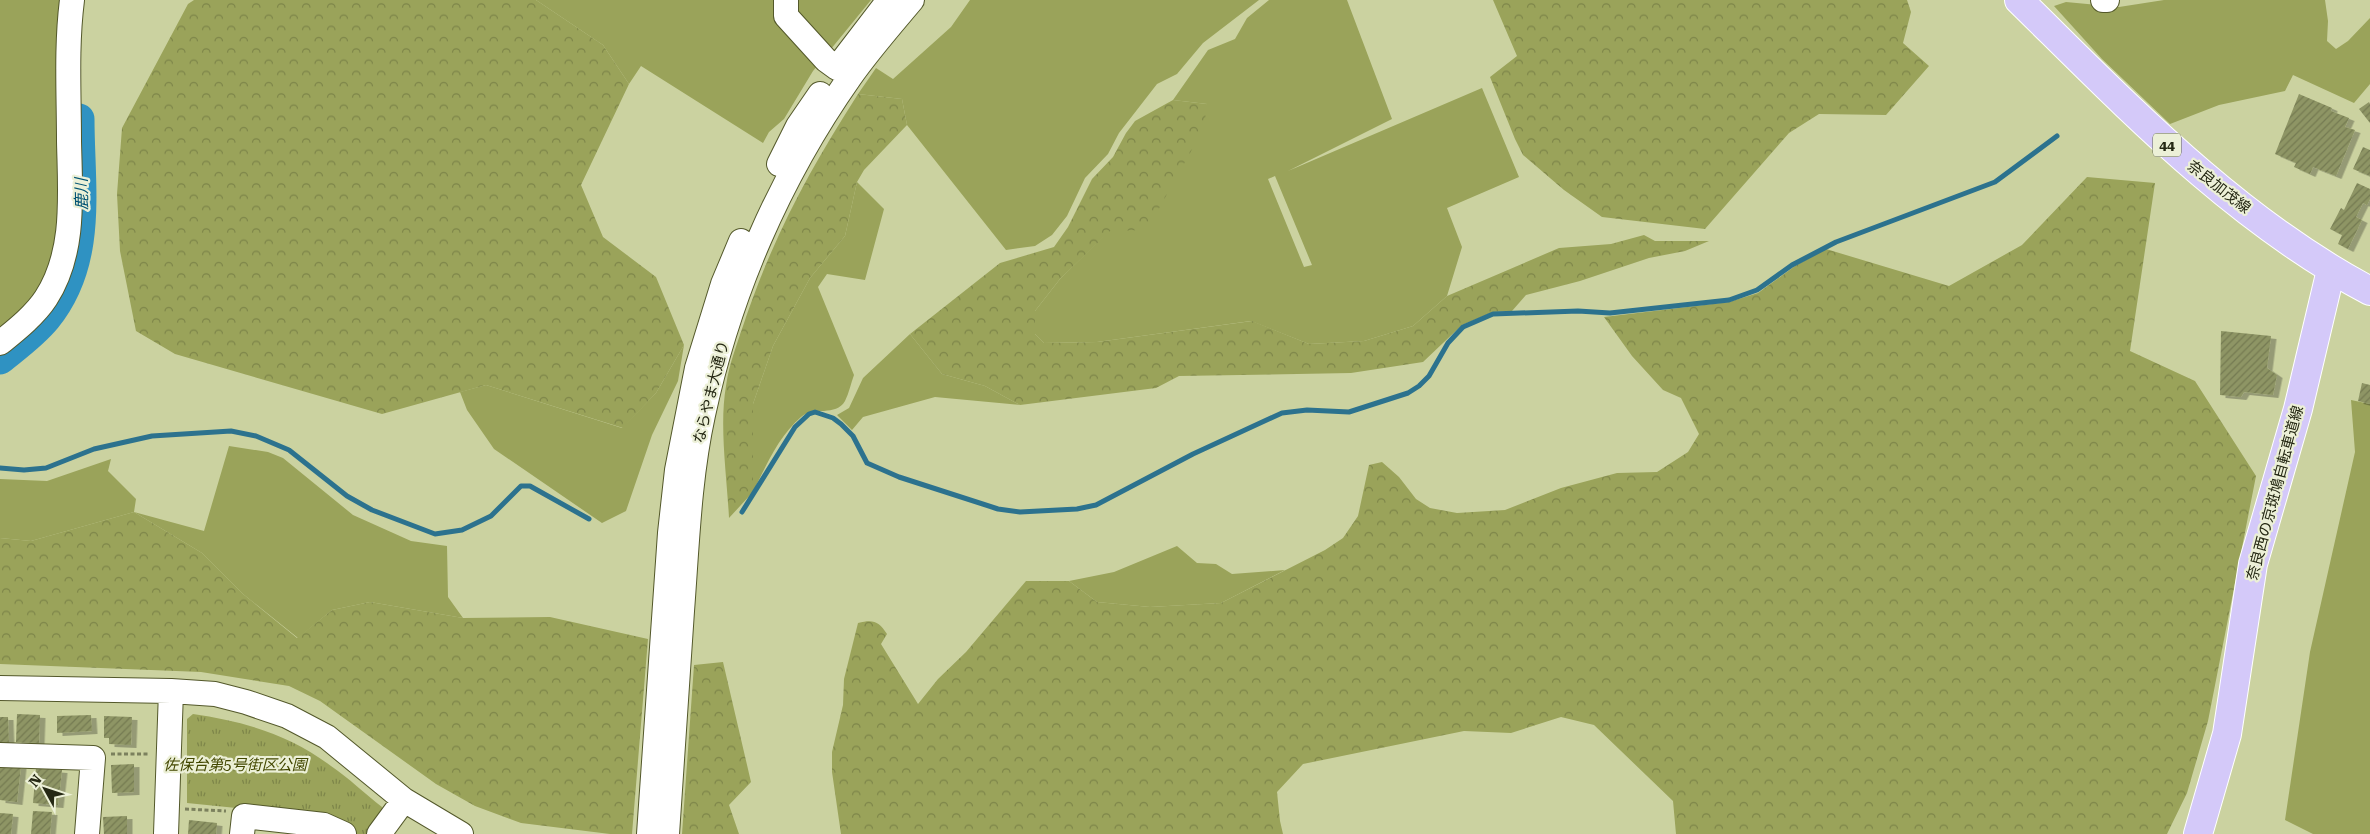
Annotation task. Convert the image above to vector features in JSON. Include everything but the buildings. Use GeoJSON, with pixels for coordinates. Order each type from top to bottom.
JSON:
{"type":"FeatureCollection","features":[{"type":"Feature","properties":{"kind":"main road","name":"奈良加茂線"},"geometry":{"type":"LineString","coordinates":[[2019,0],[2171,149],[2230,197],[2331,270],[2370,291]]}},
{"type":"Feature","properties":{"kind":"main road","name":"奈良西の京斑鳩自転車道線"},"geometry":{"type":"LineString","coordinates":[[2198,834],[2227,734],[2253,564],[2298,409],[2331,270]]}},
{"type":"Feature","properties":{"kind":"street"},"geometry":{"type":"LineString","coordinates":[[0,343],[20,327],[46,298],[65,253],[70,178],[68,35],[72,0]]}},
{"type":"Feature","properties":{"kind":"street"},"geometry":{"type":"LineString","coordinates":[[786,0],[786,16],[826,60],[837,68]]}},
{"type":"Feature","properties":{"kind":"street","name":"ならやま大通り"},"geometry":{"type":"LineString","coordinates":[[649,834],[672,640],[685,470],[697,368],[723,284],[754,212],[798,126],[837,68],[889,0]]}},
{"type":"Feature","properties":{"kind":"street","name":"ならやま大通り"},"geometry":{"type":"LineString","coordinates":[[685,470],[703,416],[715,367],[737,295],[770,216],[815,131],[849,78],[912,0]]}},
{"type":"Feature","properties":{"kind":"street","name":"ならやま大通り"},"geometry":{"type":"LineString","coordinates":[[667,834],[672,640]]}},
{"type":"Feature","properties":{"kind":"street"},"geometry":{"type":"LineString","coordinates":[[0,688],[171,691],[215,694],[246,702],[287,716],[327,737],[404,800],[461,834]]}},
{"type":"Feature","properties":{"kind":"street"},"geometry":{"type":"LineString","coordinates":[[166,834],[171,691]]}},
{"type":"Feature","properties":{"kind":"street"},"geometry":{"type":"LineString","coordinates":[[0,755],[93,758],[86,834]]}},
{"type":"Feature","properties":{"kind":"street"},"geometry":{"type":"LineString","coordinates":[[379,834],[404,800]]}},
{"type":"Feature","properties":{"kind":"street"},"geometry":{"type":"LineString","coordinates":[[243,825],[324,825],[344,834]]}},
{"type":"Feature","properties":{"kind":"path"},"geometry":{"type":"LineString","coordinates":[[93,758],[112,754],[169,755]]}},
{"type":"Feature","properties":{"kind":"path"},"geometry":{"type":"LineString","coordinates":[[167,808],[234,812],[243,825]]}},
{"type":"Feature","properties":{"kind":"green space"},"geometry":{"type":"Polygon","coordinates":[[[0,0],[65,0],[60,256],[37,303],[0,336],[0,0]]]}},
{"type":"Feature","properties":{"kind":"green space"},"geometry":{"type":"Polygon","coordinates":[[[194,0],[536,0],[603,45],[629,84],[581,185],[603,237],[656,277],[684,345],[656,393],[623,428],[486,385],[382,414],[175,354],[136,331],[120,251],[117,194],[122,128],[188,4],[194,0]]]}},
{"type":"Feature","properties":{"kind":"green space"},"geometry":{"type":"Polygon","coordinates":[[[536,0],[871,0],[813,71],[784,119],[769,132],[763,143],[641,66],[629,84],[603,45],[536,0]]]}},
{"type":"Feature","properties":{"kind":"green space"},"geometry":{"type":"Polygon","coordinates":[[[970,0],[1259,0],[1203,43],[1177,74],[1157,84],[1119,133],[1108,154],[1085,178],[1067,216],[1052,235],[1035,246],[1006,250],[907,125],[902,99],[858,94],[876,68],[893,79],[951,27],[970,0]]]}},
{"type":"Feature","properties":{"kind":"green space"},"geometry":{"type":"Polygon","coordinates":[[[1269,0],[1347,0],[1392,119],[1288,171],[1482,88],[1519,177],[1447,208],[1462,247],[1447,296],[1413,326],[1364,341],[1309,344],[1251,321],[1097,342],[1044,343],[1035,334],[1035,311],[1060,279],[1110,230],[1207,104],[1173,100],[1208,50],[1235,39],[1247,18],[1269,0]],[[1275,176],[1268,179],[1304,267],[1312,265],[1275,176]]]}},
{"type":"Feature","properties":{"kind":"green space"},"geometry":{"type":"Polygon","coordinates":[[[1493,0],[1907,0],[1911,12],[1903,43],[1929,66],[1886,115],[1819,114],[1789,133],[1705,229],[1602,217],[1564,190],[1523,155],[1490,77],[1517,56],[1493,0]]]}},
{"type":"Feature","properties":{"kind":"green space"},"geometry":{"type":"Polygon","coordinates":[[[2164,0],[2325,0],[2328,21],[2327,41],[2336,49],[2348,41],[2370,18],[2370,84],[2354,103],[2293,75],[2285,91],[2219,105],[2170,124],[2102,59],[2054,6],[2066,2],[2119,7],[2164,0]]]}},
{"type":"Feature","properties":{"kind":"green space"},"geometry":{"type":"Polygon","coordinates":[[[858,94],[902,99],[907,125],[864,170],[857,182],[845,236],[810,278],[773,346],[753,404],[753,492],[729,518],[723,418],[727,377],[732,360],[757,286],[782,229],[809,175],[858,94]]]}},
{"type":"Feature","properties":{"kind":"green space"},"geometry":{"type":"Polygon","coordinates":[[[1173,100],[1207,104],[1204,128],[1147,230],[1110,231],[1060,279],[1035,311],[1035,334],[1044,343],[1097,342],[1252,321],[1309,344],[1364,341],[1413,326],[1447,296],[1559,248],[1611,244],[1644,235],[1655,241],[1709,241],[1685,251],[1649,258],[1580,281],[1526,295],[1512,311],[1493,312],[1462,325],[1423,362],[1351,373],[1179,376],[1156,388],[1020,405],[985,386],[942,374],[910,334],[1000,263],[1054,247],[1068,227],[1092,179],[1113,157],[1135,121],[1173,100]]]}},
{"type":"Feature","properties":{"kind":"green space"},"geometry":{"type":"Polygon","coordinates":[[[2087,177],[2155,183],[2130,351],[2195,381],[2256,476],[2208,721],[2187,793],[2167,834],[1676,834],[1673,801],[1594,725],[1561,717],[1511,733],[1464,731],[1303,764],[1277,792],[1283,834],[841,834],[832,772],[832,752],[843,705],[844,679],[858,623],[875,622],[887,634],[881,644],[918,704],[938,679],[966,652],[1026,581],[1069,581],[1097,602],[1150,607],[1221,603],[1325,550],[1343,538],[1358,516],[1369,465],[1382,462],[1399,477],[1416,499],[1430,508],[1457,513],[1505,510],[1561,488],[1617,473],[1657,472],[1688,452],[1699,434],[1681,398],[1663,390],[1632,356],[1604,317],[1729,302],[1758,293],[1795,266],[1826,249],[1949,286],[2022,245],[2087,177]]]}},
{"type":"Feature","properties":{"kind":"green space"},"geometry":{"type":"Polygon","coordinates":[[[857,182],[884,209],[865,280],[827,274],[818,287],[854,375],[849,391],[841,406],[836,409],[806,414],[793,425],[773,452],[753,492],[753,404],[773,346],[810,278],[845,236],[857,182]]]}},
{"type":"Feature","properties":{"kind":"green space"},"geometry":{"type":"Polygon","coordinates":[[[910,334],[942,374],[985,386],[1020,405],[935,397],[863,417],[852,430],[837,415],[849,408],[863,378],[910,334]]]}},
{"type":"Feature","properties":{"kind":"green space"},"geometry":{"type":"Polygon","coordinates":[[[684,345],[678,381],[652,435],[626,511],[602,523],[494,449],[467,410],[460,392],[486,385],[622,428],[656,393],[684,345]]]}},
{"type":"Feature","properties":{"kind":"green space"},"geometry":{"type":"Polygon","coordinates":[[[2351,400],[2370,404],[2370,834],[2313,834],[2285,820],[2310,652],[2355,452],[2351,400]]]}},
{"type":"Feature","properties":{"kind":"green space"},"geometry":{"type":"Polygon","coordinates":[[[229,446],[268,452],[283,458],[353,515],[411,541],[447,546],[448,597],[463,618],[370,602],[332,610],[298,638],[243,594],[202,553],[134,512],[204,531],[229,446]]]}},
{"type":"Feature","properties":{"kind":"green space"},"geometry":{"type":"Polygon","coordinates":[[[111,459],[108,471],[136,499],[134,512],[31,541],[0,538],[0,479],[47,481],[111,459]]]}},
{"type":"Feature","properties":{"kind":"green space"},"geometry":{"type":"Polygon","coordinates":[[[134,512],[202,553],[243,594],[297,638],[332,610],[370,602],[463,618],[550,617],[648,639],[632,834],[610,834],[521,823],[475,806],[436,784],[320,701],[289,686],[201,672],[0,664],[0,538],[31,541],[134,512]]]}},
{"type":"Feature","properties":{"kind":"green space"},"geometry":{"type":"Polygon","coordinates":[[[1177,546],[1197,563],[1216,564],[1232,574],[1285,570],[1221,603],[1150,607],[1097,602],[1069,581],[1114,572],[1177,546]]]}},
{"type":"Feature","properties":{"kind":"green space"},"geometry":{"type":"Polygon","coordinates":[[[723,662],[751,782],[729,805],[739,834],[682,834],[694,665],[723,662]]]}},
{"type":"Feature","properties":{"kind":"green space","name":"佐保台第5号街区公園"},"geometry":{"type":"Polygon","coordinates":[[[193,714],[248,725],[299,746],[338,771],[382,807],[383,816],[369,834],[356,834],[346,826],[324,817],[187,803],[187,719],[193,714]]]}},
{"type":"Feature","properties":{"kind":"waterway","name":"鹿川"},"geometry":{"type":"LineString","coordinates":[[0,359],[30,335],[46,318],[61,296],[71,272],[80,222],[79,119]]}},
{"type":"Feature","properties":{"kind":"waterway"},"geometry":{"type":"LineString","coordinates":[[742,512],[795,427],[809,414],[815,412],[833,418],[841,424],[853,436],[867,463],[899,477],[998,509],[1020,512],[1077,509],[1096,505],[1193,454],[1282,413],[1307,410],[1349,412],[1408,393],[1429,376],[1448,343],[1463,327],[1493,314],[1578,311],[1610,313],[1729,300],[1757,290],[1792,265],[1836,242],[1995,182],[2057,136]]}},
{"type":"Feature","properties":{"kind":"waterway"},"geometry":{"type":"LineString","coordinates":[[0,468],[24,470],[46,468],[94,449],[152,436],[231,431],[256,436],[289,450],[347,496],[372,510],[435,534],[462,530],[491,516],[521,486],[530,486],[589,519]]}}]}
